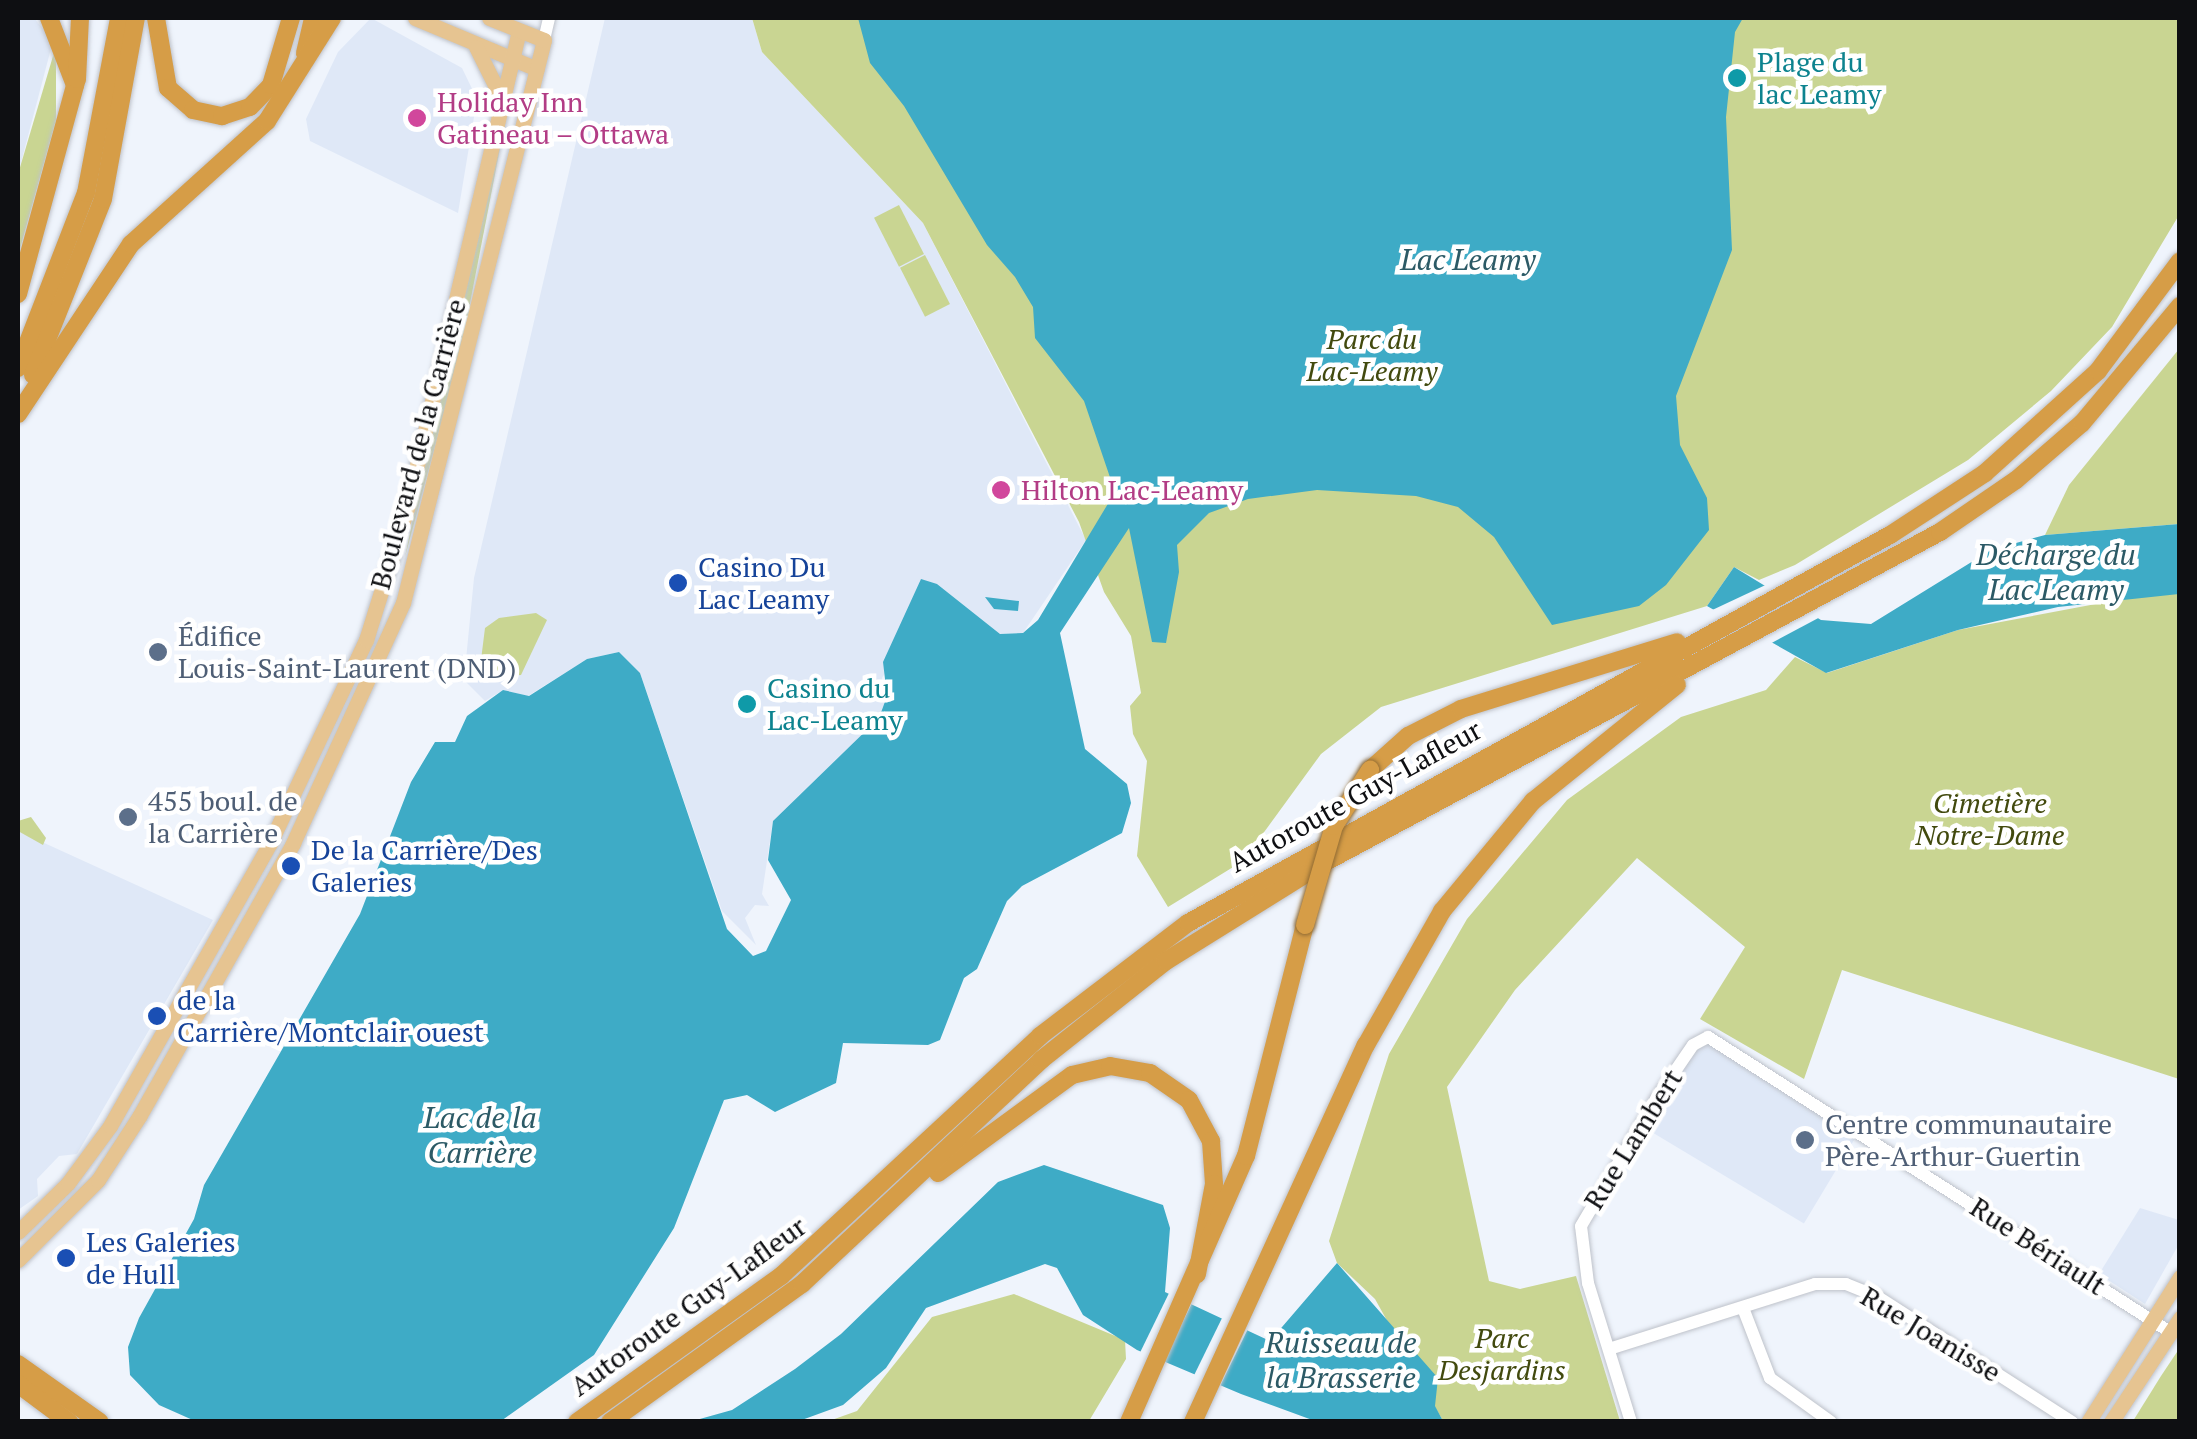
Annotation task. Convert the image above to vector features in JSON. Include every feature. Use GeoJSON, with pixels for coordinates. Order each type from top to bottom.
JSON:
{"type":"FeatureCollection","features":[{"type":"Feature","properties":{"kind":"highway"},"geometry":{"type":"LineString","coordinates":[[49,18],[75,86]]}},
{"type":"Feature","properties":{"kind":"highway"},"geometry":{"type":"LineString","coordinates":[[18,294],[75,86],[80,18]]}},
{"type":"Feature","properties":{"kind":"highway"},"geometry":{"type":"LineString","coordinates":[[18,368],[90,179],[119,18]]}},
{"type":"Feature","properties":{"kind":"highway"},"geometry":{"type":"LineString","coordinates":[[18,411],[103,198],[136,18]]}},
{"type":"Feature","properties":{"kind":"highway"},"geometry":{"type":"LineString","coordinates":[[156,18],[168,88],[193,110],[222,116],[250,107],[270,85],[291,18]]}},
{"type":"Feature","properties":{"kind":"highway"},"geometry":{"type":"LineString","coordinates":[[302,68],[313,18]]}},
{"type":"Feature","properties":{"kind":"highway"},"geometry":{"type":"LineString","coordinates":[[18,411],[131,244],[261,128],[332,18]]}},
{"type":"Feature","properties":{"kind":"highway","name":"Autoroute Guy-Lafleur"},"geometry":{"type":"LineString","coordinates":[[585,1416],[781,1276],[1028,1047],[1147,952],[1272,871],[1927,512],[2026,440],[2108,360],[2180,261]]}},
{"type":"Feature","properties":{"kind":"highway","name":"Autoroute Guy-Lafleur"},"geometry":{"type":"LineString","coordinates":[[610,1422],[770,1310],[862,1232],[1041,1060],[1190,944],[1590,718],[1728,651],[1927,541],[2035,466],[2108,396],[2180,306]]}},
{"type":"Feature","properties":{"kind":"highway"},"geometry":{"type":"LineString","coordinates":[[1129,1422],[1196,1274],[1260,1114],[1305,925],[1334,826],[1370,770],[1416,731],[1461,710],[1697,636]]}},
{"type":"Feature","properties":{"kind":"highway"},"geometry":{"type":"LineString","coordinates":[[1193,1422],[1366,1045],[1449,901],[1512,823],[1562,773],[1728,651]]}},
{"type":"Feature","properties":{"kind":"highway"},"geometry":{"type":"LineString","coordinates":[[862,1232],[1048,1088],[1085,1070],[1123,1066],[1174,1086],[1210,1135],[1214,1184],[1196,1274]]}},
{"type":"Feature","properties":{"kind":"highway"},"geometry":{"type":"LineString","coordinates":[[18,1364],[100,1422]]}},
{"type":"Feature","properties":{"kind":"highway"},"geometry":{"type":"LineString","coordinates":[[18,1384],[68,1422]]}},
{"type":"Feature","properties":{"kind":"main road"},"geometry":{"type":"LineString","coordinates":[[415,18],[476,48],[537,69]]}},
{"type":"Feature","properties":{"kind":"main road"},"geometry":{"type":"LineString","coordinates":[[489,18],[520,24],[544,40]]}},
{"type":"Feature","properties":{"kind":"main road","name":"Boulevard de la Carrière"},"geometry":{"type":"LineString","coordinates":[[18,1232],[68,1183],[110,1126],[270,843],[366,640],[400,535],[520,24]]}},
{"type":"Feature","properties":{"kind":"main road","name":"Boulevard de la Carrière"},"geometry":{"type":"LineString","coordinates":[[18,1260],[94,1185],[133,1127],[286,859],[385,646],[414,567],[544,40]]}},
{"type":"Feature","properties":{"kind":"main road"},"geometry":{"type":"LineString","coordinates":[[476,48],[502,99]]}},
{"type":"Feature","properties":{"kind":"main road"},"geometry":{"type":"LineString","coordinates":[[2088,1422],[2180,1277]]}},
{"type":"Feature","properties":{"kind":"main road"},"geometry":{"type":"LineString","coordinates":[[2111,1422],[2180,1318]]}},
{"type":"Feature","properties":{"kind":"street","name":"Boulevard de la Carrière"},"geometry":{"type":"LineString","coordinates":[[544,40],[550,18]]}},
{"type":"Feature","properties":{"kind":"street","name":"Rue Bériault"},"geometry":{"type":"LineString","coordinates":[[1703,1038],[1720,1040],[2170,1332]]}},
{"type":"Feature","properties":{"kind":"street","name":"Rue Lambert"},"geometry":{"type":"LineString","coordinates":[[1631,1422],[1582,1258],[1584,1215],[1703,1038]]}},
{"type":"Feature","properties":{"kind":"street","name":"Rue Joanisse"},"geometry":{"type":"LineString","coordinates":[[1609,1349],[1815,1284],[1857,1287],[2072,1422]]}},
{"type":"Feature","properties":{"kind":"street"},"geometry":{"type":"LineString","coordinates":[[1742,1308],[1770,1378],[1831,1422]]}},
{"type":"Feature","properties":{"kind":"shaded area"},"geometry":{"type":"Polygon","coordinates":[[[18,18],[34,18],[53,41],[18,174],[18,18]]]}},
{"type":"Feature","properties":{"kind":"shaded area"},"geometry":{"type":"Polygon","coordinates":[[[371,18],[462,68],[477,99],[458,213],[310,141],[306,119],[338,52],[371,18]]]}},
{"type":"Feature","properties":{"kind":"shaded area"},"geometry":{"type":"Polygon","coordinates":[[[605,18],[752,18],[762,52],[923,223],[1086,540],[1023,633],[1000,634],[937,584],[882,678],[887,696],[879,718],[773,821],[762,894],[769,906],[755,905],[745,918],[756,945],[722,911],[640,673],[619,652],[587,659],[528,696],[503,690],[485,701],[464,680],[474,578],[605,18]]]}},
{"type":"Feature","properties":{"kind":"shaded area"},"geometry":{"type":"Polygon","coordinates":[[[18,831],[213,920],[77,1154],[59,1156],[37,1179],[38,1196],[18,1210],[18,831]]]}},
{"type":"Feature","properties":{"kind":"shaded area"},"geometry":{"type":"Polygon","coordinates":[[[1703,1038],[1859,1132],[1804,1223],[1648,1130],[1703,1038]]]}},
{"type":"Feature","properties":{"kind":"shaded area"},"geometry":{"type":"Polygon","coordinates":[[[2140,1208],[2179,1220],[2179,1244],[2145,1304],[2099,1274],[2140,1208]]]}},
{"type":"Feature","properties":{"kind":"green space","name":"Parc du Lac-Leamy"},"geometry":{"type":"Polygon","coordinates":[[[752,18],[2179,18],[2179,215],[2112,327],[2051,391],[1968,460],[1795,565],[1759,580],[1734,567],[1707,606],[1381,707],[1321,754],[1243,861],[1168,907],[1137,856],[1147,761],[1133,734],[1130,706],[1141,693],[1131,636],[1104,592],[1079,522],[923,223],[762,52],[752,18]]]}},
{"type":"Feature","properties":{"kind":"green space"},"geometry":{"type":"Polygon","coordinates":[[[56,46],[56,120],[18,256],[18,174],[56,46]]]}},
{"type":"Feature","properties":{"kind":"green space"},"geometry":{"type":"Polygon","coordinates":[[[513,81],[461,350],[405,557],[425,460],[513,81]]]}},
{"type":"Feature","properties":{"kind":"green space"},"geometry":{"type":"Polygon","coordinates":[[[899,205],[924,254],[899,267],[874,218],[899,205]]]}},
{"type":"Feature","properties":{"kind":"green space"},"geometry":{"type":"Polygon","coordinates":[[[925,255],[950,304],[925,317],[900,268],[925,255]]]}},
{"type":"Feature","properties":{"kind":"green space"},"geometry":{"type":"Polygon","coordinates":[[[2179,349],[2179,524],[2045,535],[2069,485],[2179,349]]]}},
{"type":"Feature","properties":{"kind":"green space","name":"Cimetière Notre-Dame"},"geometry":{"type":"Polygon","coordinates":[[[2149,594],[2179,594],[2179,1079],[1842,970],[1804,1079],[1700,1019],[1745,947],[1637,858],[1515,990],[1447,1087],[1489,1281],[1520,1289],[1576,1276],[1620,1421],[1443,1421],[1375,1299],[1337,1263],[1329,1241],[1389,1054],[1467,919],[1567,800],[1681,717],[1766,690],[1795,657],[1827,673],[1958,630],[2149,594]]]}},
{"type":"Feature","properties":{"kind":"green space"},"geometry":{"type":"Polygon","coordinates":[[[536,613],[547,620],[521,675],[497,677],[480,668],[485,628],[499,618],[536,613]]]}},
{"type":"Feature","properties":{"kind":"green space"},"geometry":{"type":"Polygon","coordinates":[[[31,817],[46,838],[43,845],[18,831],[18,821],[31,817]]]}},
{"type":"Feature","properties":{"kind":"green space"},"geometry":{"type":"Polygon","coordinates":[[[1014,1294],[1125,1340],[1126,1359],[1089,1421],[826,1422],[857,1411],[932,1317],[1014,1294]]]}},
{"type":"Feature","properties":{"kind":"green space"},"geometry":{"type":"Polygon","coordinates":[[[2179,1349],[2179,1421],[2133,1421],[2161,1376],[2179,1349]]]}},
{"type":"Feature","properties":{"kind":"water"},"geometry":{"type":"Polygon","coordinates":[[[858,18],[1743,18],[1735,32],[1726,117],[1732,250],[1676,396],[1680,445],[1707,498],[1709,530],[1666,585],[1639,606],[1552,625],[1494,537],[1458,507],[1416,496],[1317,490],[1248,499],[1209,513],[1177,545],[1179,572],[1166,643],[1152,642],[1129,528],[1060,633],[1085,749],[1127,784],[1131,803],[1122,833],[1022,886],[1007,901],[977,969],[964,978],[940,1040],[928,1045],[843,1043],[836,1083],[775,1112],[747,1095],[724,1100],[674,1228],[594,1355],[501,1421],[195,1421],[159,1405],[130,1375],[128,1347],[139,1318],[194,1219],[204,1185],[360,914],[411,782],[435,742],[455,742],[467,716],[503,690],[529,696],[587,659],[619,652],[640,673],[727,929],[753,956],[766,951],[791,900],[768,860],[773,821],[879,718],[887,696],[883,662],[921,579],[937,584],[1000,634],[1023,633],[1038,620],[1115,492],[1084,401],[1035,338],[1033,307],[1015,277],[987,245],[904,106],[870,63],[858,18]]]}},
{"type":"Feature","properties":{"kind":"water","name":"Décharge du Lac Leamy"},"geometry":{"type":"Polygon","coordinates":[[[2179,524],[2179,594],[2058,607],[1958,630],[1826,673],[1707,606],[1734,567],[1821,620],[1871,624],[1991,550],[2045,535],[2179,524]]]}},
{"type":"Feature","properties":{"kind":"water"},"geometry":{"type":"Polygon","coordinates":[[[985,597],[1019,601],[1018,611],[994,609],[985,597]]]}},
{"type":"Feature","properties":{"kind":"water","name":"Ruisseau de la Brasserie"},"geometry":{"type":"Polygon","coordinates":[[[1044,1165],[1163,1205],[1170,1228],[1165,1292],[1270,1341],[1337,1263],[1438,1378],[1435,1406],[1443,1421],[1315,1421],[1241,1394],[1137,1350],[1083,1315],[1057,1268],[1045,1264],[926,1308],[886,1368],[843,1405],[799,1421],[689,1422],[732,1410],[795,1369],[841,1334],[998,1182],[1044,1165]]]}},
{"type":"Feature","properties":{"kind":"pier"},"geometry":{"type":"Polygon","coordinates":[[[1772,582],[1824,615],[1766,646],[1708,612],[1772,582]]]}},
{"type":"Feature","properties":{"kind":"pier"},"geometry":{"type":"Polygon","coordinates":[[[1171,1289],[1193,1300],[1161,1367],[1138,1356],[1171,1289]]]}},
{"type":"Feature","properties":{"kind":"pier"},"geometry":{"type":"Polygon","coordinates":[[[1224,1314],[1249,1326],[1217,1392],[1192,1380],[1224,1314]]]}},
{"type":"Feature","properties":{"kind":"place","name":"Plage du lac Leamy"},"geometry":{"type":"Point","coordinates":[1737,78]}},
{"type":"Feature","properties":{"kind":"place","name":"Holiday Inn Gatineau – Ottawa"},"geometry":{"type":"Point","coordinates":[417,118]}},
{"type":"Feature","properties":{"kind":"place","name":"Hilton Lac-Leamy"},"geometry":{"type":"Point","coordinates":[1001,490]}},
{"type":"Feature","properties":{"kind":"place","name":"Casino Du Lac Leamy"},"geometry":{"type":"Point","coordinates":[678,583]}},
{"type":"Feature","properties":{"kind":"place","name":"Édifice Louis-Saint-Laurent (DND)"},"geometry":{"type":"Point","coordinates":[158,652]}},
{"type":"Feature","properties":{"kind":"place","name":"Casino du Lac-Leamy"},"geometry":{"type":"Point","coordinates":[747,704]}},
{"type":"Feature","properties":{"kind":"place","name":"455 boul. de la Carrière"},"geometry":{"type":"Point","coordinates":[128,817]}},
{"type":"Feature","properties":{"kind":"place","name":"De la Carrière/Des Galeries"},"geometry":{"type":"Point","coordinates":[291,866]}},
{"type":"Feature","properties":{"kind":"place","name":"de la Carrière/Montclair ouest"},"geometry":{"type":"Point","coordinates":[157,1016]}},
{"type":"Feature","properties":{"kind":"place","name":"Centre communautaire Père-Arthur-Guertin"},"geometry":{"type":"Point","coordinates":[1805,1140]}},
{"type":"Feature","properties":{"kind":"place","name":"Les Galeries de Hull"},"geometry":{"type":"Point","coordinates":[66,1258]}},
{"type":"Feature","properties":{"kind":"water label","name":"Lac Leamy"},"geometry":{"type":"Point","coordinates":[1468,259]}},
{"type":"Feature","properties":{"kind":"water label","name":"Lac de la Carrière"},"geometry":{"type":"Point","coordinates":[480,1134]}},
{"type":"Feature","properties":{"kind":"park label","name":"Parc Desjardins"},"geometry":{"type":"Point","coordinates":[1502,1354]}}]}
